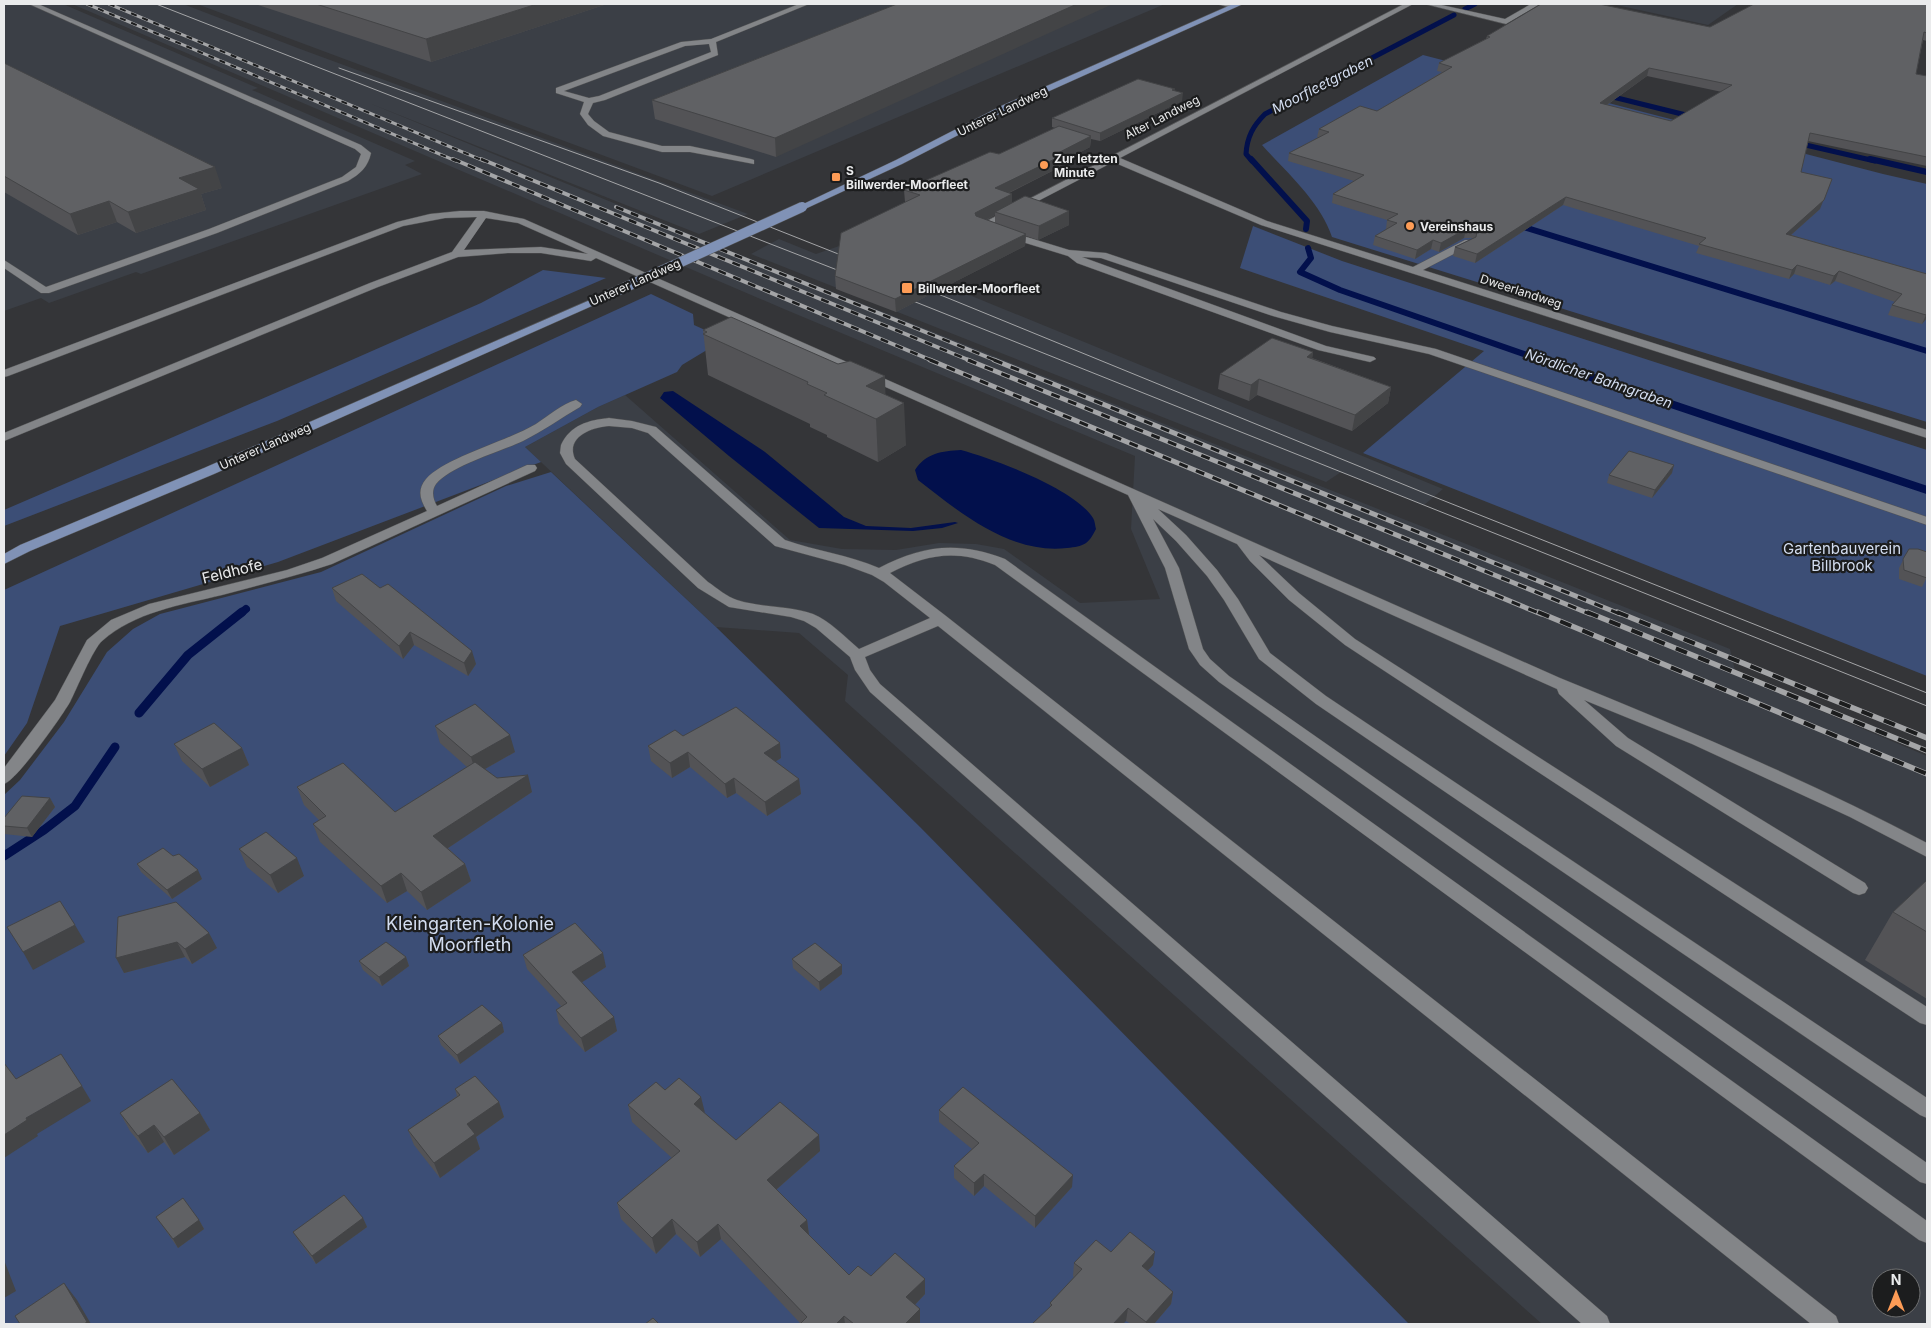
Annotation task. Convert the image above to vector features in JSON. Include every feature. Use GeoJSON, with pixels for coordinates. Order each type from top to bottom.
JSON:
{"type":"FeatureCollection","features":[{"type":"Feature","properties":{"kind":"main road","name":"Unterer Landweg"},"geometry":{"type":"LineString","coordinates":[[4,555],[209,471],[606,296],[899,162],[1004,108],[1236,5]]}},
{"type":"Feature","properties":{"kind":"main road","name":"Unterer Landweg"},"geometry":{"type":"LineString","coordinates":[[4,560],[25,548]]}},
{"type":"Feature","properties":{"kind":"street"},"geometry":{"type":"LineString","coordinates":[[4,263],[45,291],[213,231],[345,178],[359,169],[366,161],[366,153],[358,148],[32,4]]}},
{"type":"Feature","properties":{"kind":"street"},"geometry":{"type":"LineString","coordinates":[[712,41],[715,52],[602,98],[589,101],[560,93],[560,90],[684,44],[712,41],[804,4]]}},
{"type":"Feature","properties":{"kind":"street"},"geometry":{"type":"LineString","coordinates":[[1221,4],[1236,5]]}},
{"type":"Feature","properties":{"kind":"street","name":"Alter Landweg"},"geometry":{"type":"LineString","coordinates":[[1409,4],[982,226],[1024,241],[1068,253],[1102,255],[1277,314],[1330,329],[1432,351],[1927,521]]}},
{"type":"Feature","properties":{"kind":"street"},"geometry":{"type":"LineString","coordinates":[[1429,4],[1506,22],[1536,4]]}},
{"type":"Feature","properties":{"kind":"street"},"geometry":{"type":"LineString","coordinates":[[589,101],[584,114],[591,123],[606,134],[662,149],[690,149],[751,162]]}},
{"type":"Feature","properties":{"kind":"street","name":"Dweerlandweg"},"geometry":{"type":"LineString","coordinates":[[1112,158],[1264,223],[1927,434]]}},
{"type":"Feature","properties":{"kind":"street"},"geometry":{"type":"LineString","coordinates":[[456,254],[484,214]]}},
{"type":"Feature","properties":{"kind":"street"},"geometry":{"type":"LineString","coordinates":[[4,374],[400,224],[435,215],[484,214],[521,221],[609,262],[1239,540],[1555,682],[1706,743],[1856,814],[1927,851]]}},
{"type":"Feature","properties":{"kind":"street"},"geometry":{"type":"LineString","coordinates":[[1413,271],[1469,242]]}},
{"type":"Feature","properties":{"kind":"street"},"geometry":{"type":"LineString","coordinates":[[4,437],[374,285],[456,254],[508,250],[540,250],[609,262]]}},
{"type":"Feature","properties":{"kind":"street","name":"Alter Landweg"},"geometry":{"type":"LineString","coordinates":[[1068,253],[1081,261],[1322,348],[1347,355],[1370,358]]}},
{"type":"Feature","properties":{"kind":"street"},"geometry":{"type":"LineString","coordinates":[[434,512],[426,500],[425,494],[432,481],[451,469],[526,434],[576,404]]}},
{"type":"Feature","properties":{"kind":"street"},"geometry":{"type":"LineString","coordinates":[[1599,1324],[875,688],[863,670],[857,655],[821,625],[809,618],[793,613],[734,604],[703,585],[570,461],[566,454],[568,442],[578,431],[600,423],[630,423],[652,430],[780,543],[795,550],[841,560],[880,573],[941,619],[1828,1324]]}},
{"type":"Feature","properties":{"kind":"street","name":"Feldhofe"},"geometry":{"type":"LineString","coordinates":[[4,778],[38,736],[62,702],[94,640],[116,623],[154,607],[292,574],[375,540],[464,497],[531,468]]}},
{"type":"Feature","properties":{"kind":"street"},"geometry":{"type":"LineString","coordinates":[[1133,493],[1181,538],[1212,573],[1231,599],[1264,656],[1321,700],[1927,1109]]}},
{"type":"Feature","properties":{"kind":"street"},"geometry":{"type":"LineString","coordinates":[[1133,493],[1172,568],[1196,649],[1205,662],[1224,679],[1927,1175]]}},
{"type":"Feature","properties":{"kind":"street"},"geometry":{"type":"LineString","coordinates":[[1239,540],[1288,591],[1321,621],[1350,642],[1927,1017]]}},
{"type":"Feature","properties":{"kind":"street"},"geometry":{"type":"LineString","coordinates":[[880,573],[901,561],[943,550],[974,552],[1000,562],[1927,1233]]}},
{"type":"Feature","properties":{"kind":"street"},"geometry":{"type":"LineString","coordinates":[[857,655],[941,619]]}},
{"type":"Feature","properties":{"kind":"street"},"geometry":{"type":"LineString","coordinates":[[1555,682],[1622,742],[1860,888]]}},
{"type":"Feature","properties":{"kind":"shaded area"},"geometry":{"type":"Polygon","coordinates":[[[4,4],[63,4],[258,88],[252,90],[415,161],[405,165],[422,174],[141,274],[136,272],[49,303],[41,298],[4,311],[4,4]]]}},
{"type":"Feature","properties":{"kind":"shaded area"},"geometry":{"type":"Polygon","coordinates":[[[72,4],[183,4],[748,214],[699,234],[369,103],[775,269],[1730,649],[1736,675],[1927,756],[1927,1324],[1542,1324],[845,701],[848,675],[799,633],[716,627],[525,447],[598,407],[625,395],[790,540],[842,549],[896,550],[939,543],[976,544],[1004,549],[1080,603],[1160,599],[1131,529],[1135,456],[784,309],[72,4]]]}},
{"type":"Feature","properties":{"kind":"shaded area"},"geometry":{"type":"Polygon","coordinates":[[[197,4],[1165,4],[712,196],[197,4]]]}},
{"type":"Feature","properties":{"kind":"shaded area"},"geometry":{"type":"Polygon","coordinates":[[[1612,4],[1738,4],[1708,25],[1612,4]]]}},
{"type":"Feature","properties":{"kind":"shaded area"},"geometry":{"type":"Polygon","coordinates":[[[779,239],[816,254],[845,244],[1443,489],[1424,505],[1341,472],[1326,482],[751,254],[779,239]]]}},
{"type":"Feature","properties":{"kind":"shaded area"},"geometry":{"type":"Polygon","coordinates":[[[673,391],[765,452],[844,517],[866,526],[911,528],[958,523],[942,528],[913,531],[819,528],[660,398],[664,392],[673,391]]]}},
{"type":"Feature","properties":{"kind":"shaded area"},"geometry":{"type":"Polygon","coordinates":[[[961,450],[1033,476],[1069,496],[1084,507],[1094,519],[1096,529],[1088,542],[1067,548],[1046,548],[1026,545],[1006,538],[968,517],[918,480],[915,470],[929,456],[941,452],[961,450]]]}},
{"type":"Feature","properties":{"kind":"green space"},"geometry":{"type":"Polygon","coordinates":[[[1423,55],[1927,184],[1927,422],[1332,237],[1320,211],[1311,199],[1262,145],[1423,55]]]}},
{"type":"Feature","properties":{"kind":"green space","name":"Gartenbauverein Billbrook"},"geometry":{"type":"Polygon","coordinates":[[[1253,226],[1342,261],[1927,450],[1927,676],[1363,453],[1484,351],[1240,268],[1253,226]]]}},
{"type":"Feature","properties":{"kind":"green space"},"geometry":{"type":"Polygon","coordinates":[[[543,270],[606,278],[277,421],[4,526],[4,510],[481,303],[543,270]]]}},
{"type":"Feature","properties":{"kind":"green space"},"geometry":{"type":"Polygon","coordinates":[[[651,294],[693,314],[694,325],[725,339],[682,365],[677,372],[598,407],[525,447],[541,462],[278,562],[60,626],[27,723],[4,756],[4,590],[651,294]]]}},
{"type":"Feature","properties":{"kind":"green space","name":"Kleingarten-Kolonie Moorfleth"},"geometry":{"type":"Polygon","coordinates":[[[551,472],[716,627],[920,827],[1409,1324],[4,1324],[4,795],[20,780],[64,722],[107,652],[133,629],[160,614],[321,572],[506,486],[551,472]]]}},
{"type":"Feature","properties":{"kind":"building"},"geometry":{"type":"Polygon","coordinates":[[[316,4],[537,4],[426,39],[316,4]]]}},
{"type":"Feature","properties":{"kind":"building"},"geometry":{"type":"Polygon","coordinates":[[[897,4],[1077,4],[775,138],[652,100],[897,4]]]}},
{"type":"Feature","properties":{"kind":"building"},"geometry":{"type":"Polygon","coordinates":[[[1541,4],[1599,4],[1710,27],[1754,4],[1927,4],[1927,33],[1924,32],[1916,74],[1927,76],[1927,157],[1810,133],[1801,172],[1832,179],[1824,200],[1786,234],[1927,274],[1926,315],[1892,305],[1902,294],[1839,271],[1834,276],[1797,265],[1792,270],[1699,244],[1706,238],[1566,197],[1477,254],[1455,247],[1476,237],[1477,231],[1475,229],[1466,229],[1441,243],[1433,240],[1417,250],[1375,236],[1397,223],[1387,220],[1398,214],[1333,194],[1364,175],[1289,153],[1329,132],[1319,129],[1360,106],[1377,111],[1452,67],[1439,63],[1490,37],[1487,36],[1541,4]],[[1649,68],[1600,103],[1671,121],[1732,85],[1649,68]]]}},
{"type":"Feature","properties":{"kind":"building"},"geometry":{"type":"Polygon","coordinates":[[[4,63],[215,167],[179,178],[199,189],[128,212],[109,201],[70,214],[4,176],[4,63]]]}},
{"type":"Feature","properties":{"kind":"building"},"geometry":{"type":"Polygon","coordinates":[[[1138,79],[1183,93],[1100,133],[1052,118],[1138,79]]]}},
{"type":"Feature","properties":{"kind":"building"},"geometry":{"type":"Polygon","coordinates":[[[1059,126],[1091,136],[1058,153],[1063,155],[995,188],[1012,194],[975,213],[976,216],[1026,234],[895,299],[835,276],[841,233],[920,195],[904,190],[990,152],[999,154],[1059,126]]]}},
{"type":"Feature","properties":{"kind":"building"},"geometry":{"type":"Polygon","coordinates":[[[1025,196],[1069,211],[1039,226],[995,212],[1025,196]]]}},
{"type":"Feature","properties":{"kind":"building"},"geometry":{"type":"Polygon","coordinates":[[[731,317],[838,364],[850,361],[885,376],[866,386],[904,403],[876,419],[824,395],[827,393],[807,384],[808,382],[703,334],[707,332],[703,330],[731,317]]]}},
{"type":"Feature","properties":{"kind":"building"},"geometry":{"type":"Polygon","coordinates":[[[1272,338],[1313,352],[1307,357],[1391,387],[1355,415],[1259,379],[1251,385],[1220,374],[1272,338]]]}},
{"type":"Feature","properties":{"kind":"building"},"geometry":{"type":"Polygon","coordinates":[[[1629,451],[1674,465],[1655,490],[1609,475],[1629,451]]]}},
{"type":"Feature","properties":{"kind":"building"},"geometry":{"type":"Polygon","coordinates":[[[1909,549],[1927,552],[1927,578],[1904,570],[1903,559],[1909,549]]]}},
{"type":"Feature","properties":{"kind":"building"},"geometry":{"type":"Polygon","coordinates":[[[362,574],[380,588],[388,584],[472,651],[464,663],[410,632],[399,646],[332,588],[362,574]]]}},
{"type":"Feature","properties":{"kind":"building"},"geometry":{"type":"Polygon","coordinates":[[[475,704],[510,735],[471,757],[435,726],[475,704]]]}},
{"type":"Feature","properties":{"kind":"building"},"geometry":{"type":"Polygon","coordinates":[[[736,707],[780,743],[764,753],[799,779],[765,802],[734,778],[725,784],[688,752],[670,763],[648,746],[675,730],[683,736],[736,707]]]}},
{"type":"Feature","properties":{"kind":"building"},"geometry":{"type":"Polygon","coordinates":[[[214,723],[242,748],[202,769],[174,744],[214,723]]]}},
{"type":"Feature","properties":{"kind":"building"},"geometry":{"type":"Polygon","coordinates":[[[475,762],[497,778],[528,775],[433,836],[465,864],[421,892],[401,873],[381,886],[313,824],[326,816],[297,787],[343,763],[395,812],[475,762]]]}},
{"type":"Feature","properties":{"kind":"building"},"geometry":{"type":"Polygon","coordinates":[[[22,796],[50,798],[27,828],[4,826],[4,818],[22,796]]]}},
{"type":"Feature","properties":{"kind":"building"},"geometry":{"type":"Polygon","coordinates":[[[266,832],[297,858],[270,875],[239,849],[266,832]]]}},
{"type":"Feature","properties":{"kind":"building"},"geometry":{"type":"Polygon","coordinates":[[[163,848],[173,856],[179,854],[198,870],[167,890],[137,864],[163,848]]]}},
{"type":"Feature","properties":{"kind":"building"},"geometry":{"type":"Polygon","coordinates":[[[1927,880],[1927,932],[1893,912],[1927,880]]]}},
{"type":"Feature","properties":{"kind":"building"},"geometry":{"type":"Polygon","coordinates":[[[60,901],[75,925],[23,952],[7,927],[60,901]]]}},
{"type":"Feature","properties":{"kind":"building"},"geometry":{"type":"Polygon","coordinates":[[[176,902],[209,933],[185,949],[177,942],[116,958],[118,917],[176,902]]]}},
{"type":"Feature","properties":{"kind":"building"},"geometry":{"type":"Polygon","coordinates":[[[575,923],[603,953],[572,972],[614,1017],[581,1038],[556,1010],[567,1003],[523,955],[575,923]]]}},
{"type":"Feature","properties":{"kind":"building"},"geometry":{"type":"Polygon","coordinates":[[[386,942],[406,957],[379,977],[359,961],[386,942]]]}},
{"type":"Feature","properties":{"kind":"building"},"geometry":{"type":"Polygon","coordinates":[[[815,943],[842,965],[819,982],[792,959],[815,943]]]}},
{"type":"Feature","properties":{"kind":"building"},"geometry":{"type":"Polygon","coordinates":[[[482,1005],[502,1023],[457,1055],[438,1036],[482,1005]]]}},
{"type":"Feature","properties":{"kind":"building"},"geometry":{"type":"Polygon","coordinates":[[[61,1054],[82,1086],[26,1118],[27,1120],[4,1135],[4,1063],[16,1079],[61,1054]]]}},
{"type":"Feature","properties":{"kind":"building"},"geometry":{"type":"Polygon","coordinates":[[[475,1076],[499,1102],[467,1124],[475,1134],[434,1163],[408,1130],[460,1095],[455,1089],[475,1076]]]}},
{"type":"Feature","properties":{"kind":"building"},"geometry":{"type":"Polygon","coordinates":[[[679,1078],[701,1097],[694,1104],[736,1140],[780,1102],[819,1135],[767,1180],[807,1220],[800,1226],[849,1275],[858,1266],[871,1276],[895,1253],[925,1279],[906,1297],[920,1309],[905,1324],[854,1324],[844,1316],[836,1324],[800,1324],[807,1317],[718,1224],[697,1242],[672,1219],[652,1238],[617,1203],[680,1151],[628,1105],[656,1082],[665,1090],[679,1078]]]}},
{"type":"Feature","properties":{"kind":"building"},"geometry":{"type":"Polygon","coordinates":[[[172,1079],[200,1113],[164,1137],[154,1125],[138,1136],[120,1113],[172,1079]]]}},
{"type":"Feature","properties":{"kind":"building"},"geometry":{"type":"Polygon","coordinates":[[[963,1087],[1073,1175],[1035,1216],[984,1174],[974,1183],[954,1166],[979,1143],[939,1110],[963,1087]]]}},
{"type":"Feature","properties":{"kind":"building"},"geometry":{"type":"Polygon","coordinates":[[[344,1195],[363,1218],[312,1256],[293,1232],[344,1195]]]}},
{"type":"Feature","properties":{"kind":"building"},"geometry":{"type":"Polygon","coordinates":[[[183,1198],[199,1220],[173,1239],[156,1217],[183,1198]]]}},
{"type":"Feature","properties":{"kind":"building"},"geometry":{"type":"Polygon","coordinates":[[[1130,1232],[1155,1252],[1142,1266],[1173,1292],[1146,1322],[1128,1308],[1113,1324],[1032,1324],[1052,1305],[1050,1303],[1082,1269],[1074,1263],[1096,1240],[1111,1252],[1130,1232]]]}},
{"type":"Feature","properties":{"kind":"building"},"geometry":{"type":"Polygon","coordinates":[[[64,1283],[87,1322],[84,1324],[20,1324],[15,1316],[64,1283]]]}},
{"type":"Feature","properties":{"kind":"building"},"geometry":{"type":"Polygon","coordinates":[[[653,1318],[659,1324],[645,1324],[653,1318]]]}},
{"type":"Feature","properties":{"kind":"waterway"},"geometry":{"type":"LineString","coordinates":[[1465,9],[1475,4]]}},
{"type":"Feature","properties":{"kind":"waterway","name":"Moorfleetgraben"},"geometry":{"type":"LineString","coordinates":[[1252,161],[1246,154],[1249,137],[1254,127],[1265,114],[1454,15]]}},
{"type":"Feature","properties":{"kind":"waterway"},"geometry":{"type":"LineString","coordinates":[[1605,95],[1694,117]]}},
{"type":"Feature","properties":{"kind":"waterway"},"geometry":{"type":"LineString","coordinates":[[1797,143],[1875,161]]}},
{"type":"Feature","properties":{"kind":"waterway","name":"Moorfleetgraben"},"geometry":{"type":"LineString","coordinates":[[1251,159],[1307,221],[1306,229]]}},
{"type":"Feature","properties":{"kind":"waterway"},"geometry":{"type":"LineString","coordinates":[[1870,159],[1927,172]]}},
{"type":"Feature","properties":{"kind":"waterway"},"geometry":{"type":"LineString","coordinates":[[1517,225],[1927,351]]}},
{"type":"Feature","properties":{"kind":"waterway","name":"Nördlicher Bahngraben"},"geometry":{"type":"LineString","coordinates":[[1308,248],[1311,258],[1300,272],[1340,290],[1544,361]]}},
{"type":"Feature","properties":{"kind":"waterway","name":"Nördlicher Bahngraben"},"geometry":{"type":"LineString","coordinates":[[1540,360],[1927,490]]}},
{"type":"Feature","properties":{"kind":"waterway"},"geometry":{"type":"LineString","coordinates":[[240,614],[246,609]]}},
{"type":"Feature","properties":{"kind":"waterway"},"geometry":{"type":"LineString","coordinates":[[139,713],[188,655],[242,612]]}},
{"type":"Feature","properties":{"kind":"waterway"},"geometry":{"type":"LineString","coordinates":[[4,856],[44,830],[75,806],[115,747]]}},
{"type":"Feature","properties":{"kind":"tram line"},"geometry":{"type":"LineString","coordinates":[[156,4],[850,275]]}},
{"type":"Feature","properties":{"kind":"tram line"},"geometry":{"type":"LineString","coordinates":[[339,68],[659,183],[851,259]]}},
{"type":"Feature","properties":{"kind":"tram line"},"geometry":{"type":"LineString","coordinates":[[921,287],[1422,492],[1927,693]]}},
{"type":"Feature","properties":{"kind":"tram line"},"geometry":{"type":"LineString","coordinates":[[903,297],[1927,706]]}},
{"type":"Feature","properties":{"kind":"railway"},"geometry":{"type":"LineString","coordinates":[[87,4],[456,161]]}},
{"type":"Feature","properties":{"kind":"railway"},"geometry":{"type":"LineString","coordinates":[[109,4],[484,161]]}},
{"type":"Feature","properties":{"kind":"railway"},"geometry":{"type":"LineString","coordinates":[[453,159],[933,361]]}},
{"type":"Feature","properties":{"kind":"railway"},"geometry":{"type":"LineString","coordinates":[[481,159],[971,361]]}},
{"type":"Feature","properties":{"kind":"railway"},"geometry":{"type":"LineString","coordinates":[[616,207],[997,361]]}},
{"type":"Feature","properties":{"kind":"railway"},"geometry":{"type":"LineString","coordinates":[[930,360],[1541,614]]}},
{"type":"Feature","properties":{"kind":"railway"},"geometry":{"type":"LineString","coordinates":[[968,360],[1590,614]]}},
{"type":"Feature","properties":{"kind":"railway"},"geometry":{"type":"LineString","coordinates":[[994,360],[1620,614]]}},
{"type":"Feature","properties":{"kind":"railway"},"geometry":{"type":"LineString","coordinates":[[1538,612],[1927,774]]}},
{"type":"Feature","properties":{"kind":"railway"},"geometry":{"type":"LineString","coordinates":[[1587,612],[1927,751]]}},
{"type":"Feature","properties":{"kind":"railway"},"geometry":{"type":"LineString","coordinates":[[1617,612],[1927,738]]}},
{"type":"Feature","properties":{"kind":"place","name":"Zur letzten Minute"},"geometry":{"type":"Point","coordinates":[1044,165]}},
{"type":"Feature","properties":{"kind":"place","name":"S Billwerder-Moorfleet"},"geometry":{"type":"Point","coordinates":[836,177]}},
{"type":"Feature","properties":{"kind":"place","name":"Vereinshaus"},"geometry":{"type":"Point","coordinates":[1410,226]}},
{"type":"Feature","properties":{"kind":"place","name":"Billwerder-Moorfleet"},"geometry":{"type":"Point","coordinates":[907,288]}}]}
